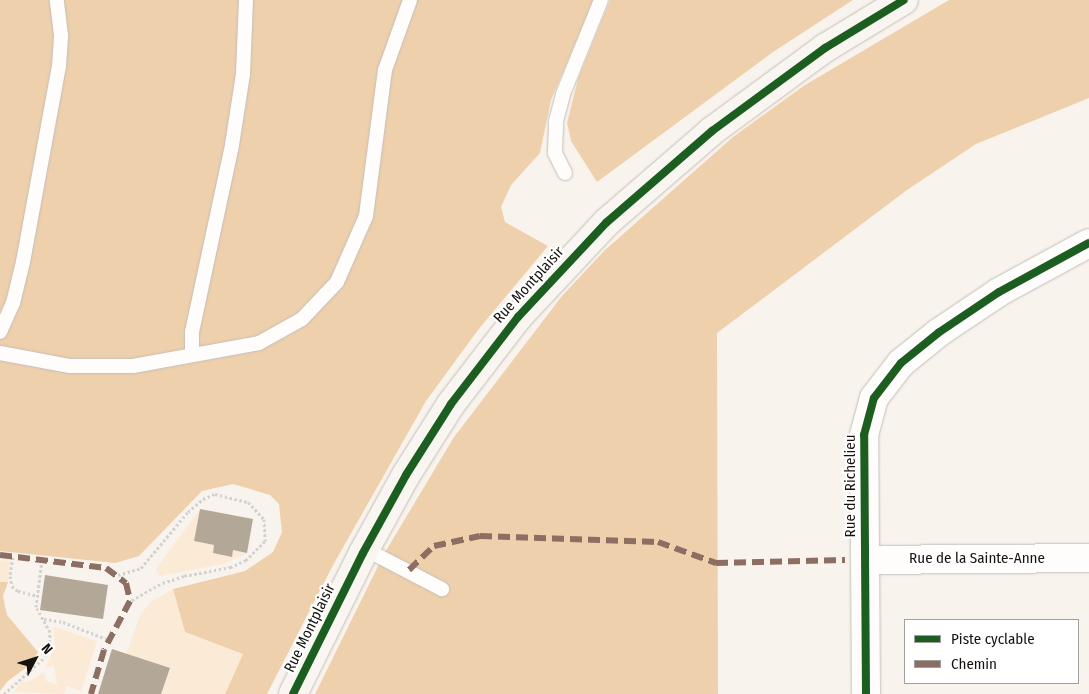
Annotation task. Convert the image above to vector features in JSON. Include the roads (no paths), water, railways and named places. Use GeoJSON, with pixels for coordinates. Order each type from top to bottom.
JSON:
{"type":"FeatureCollection","features":[{"type":"Feature","properties":{"kind":"street","name":"Rue Montplaisir"},"geometry":{"type":"LineString","coordinates":[[293,694],[365,549],[406,475],[451,404],[505,332],[578,251],[648,186],[743,106],[825,48],[904,0]]}},
{"type":"Feature","properties":{"kind":"street","name":"Rue du Richelieu"},"geometry":{"type":"LineString","coordinates":[[866,694],[864,435],[868,412],[880,387],[901,363],[938,333],[999,292],[1089,243]]}},
{"type":"Feature","properties":{"kind":"street","name":"Rue de la Sainte-Anne"},"geometry":{"type":"LineString","coordinates":[[865,560],[1089,558]]}},
{"type":"Feature","properties":{"kind":"lane"},"geometry":{"type":"LineString","coordinates":[[0,332],[13,304],[23,262],[59,66],[61,35],[57,0]]}},
{"type":"Feature","properties":{"kind":"lane"},"geometry":{"type":"LineString","coordinates":[[192,355],[192,332],[232,145],[243,74],[246,0]]}},
{"type":"Feature","properties":{"kind":"lane"},"geometry":{"type":"LineString","coordinates":[[0,353],[98,369],[133,366],[259,342],[302,319],[337,282],[366,216],[384,70],[410,0]]}},
{"type":"Feature","properties":{"kind":"lane"},"geometry":{"type":"LineString","coordinates":[[564,173],[555,153],[556,121],[563,94],[601,0]]}},
{"type":"Feature","properties":{"kind":"lane"},"geometry":{"type":"LineString","coordinates":[[365,549],[442,589]]}}]}
